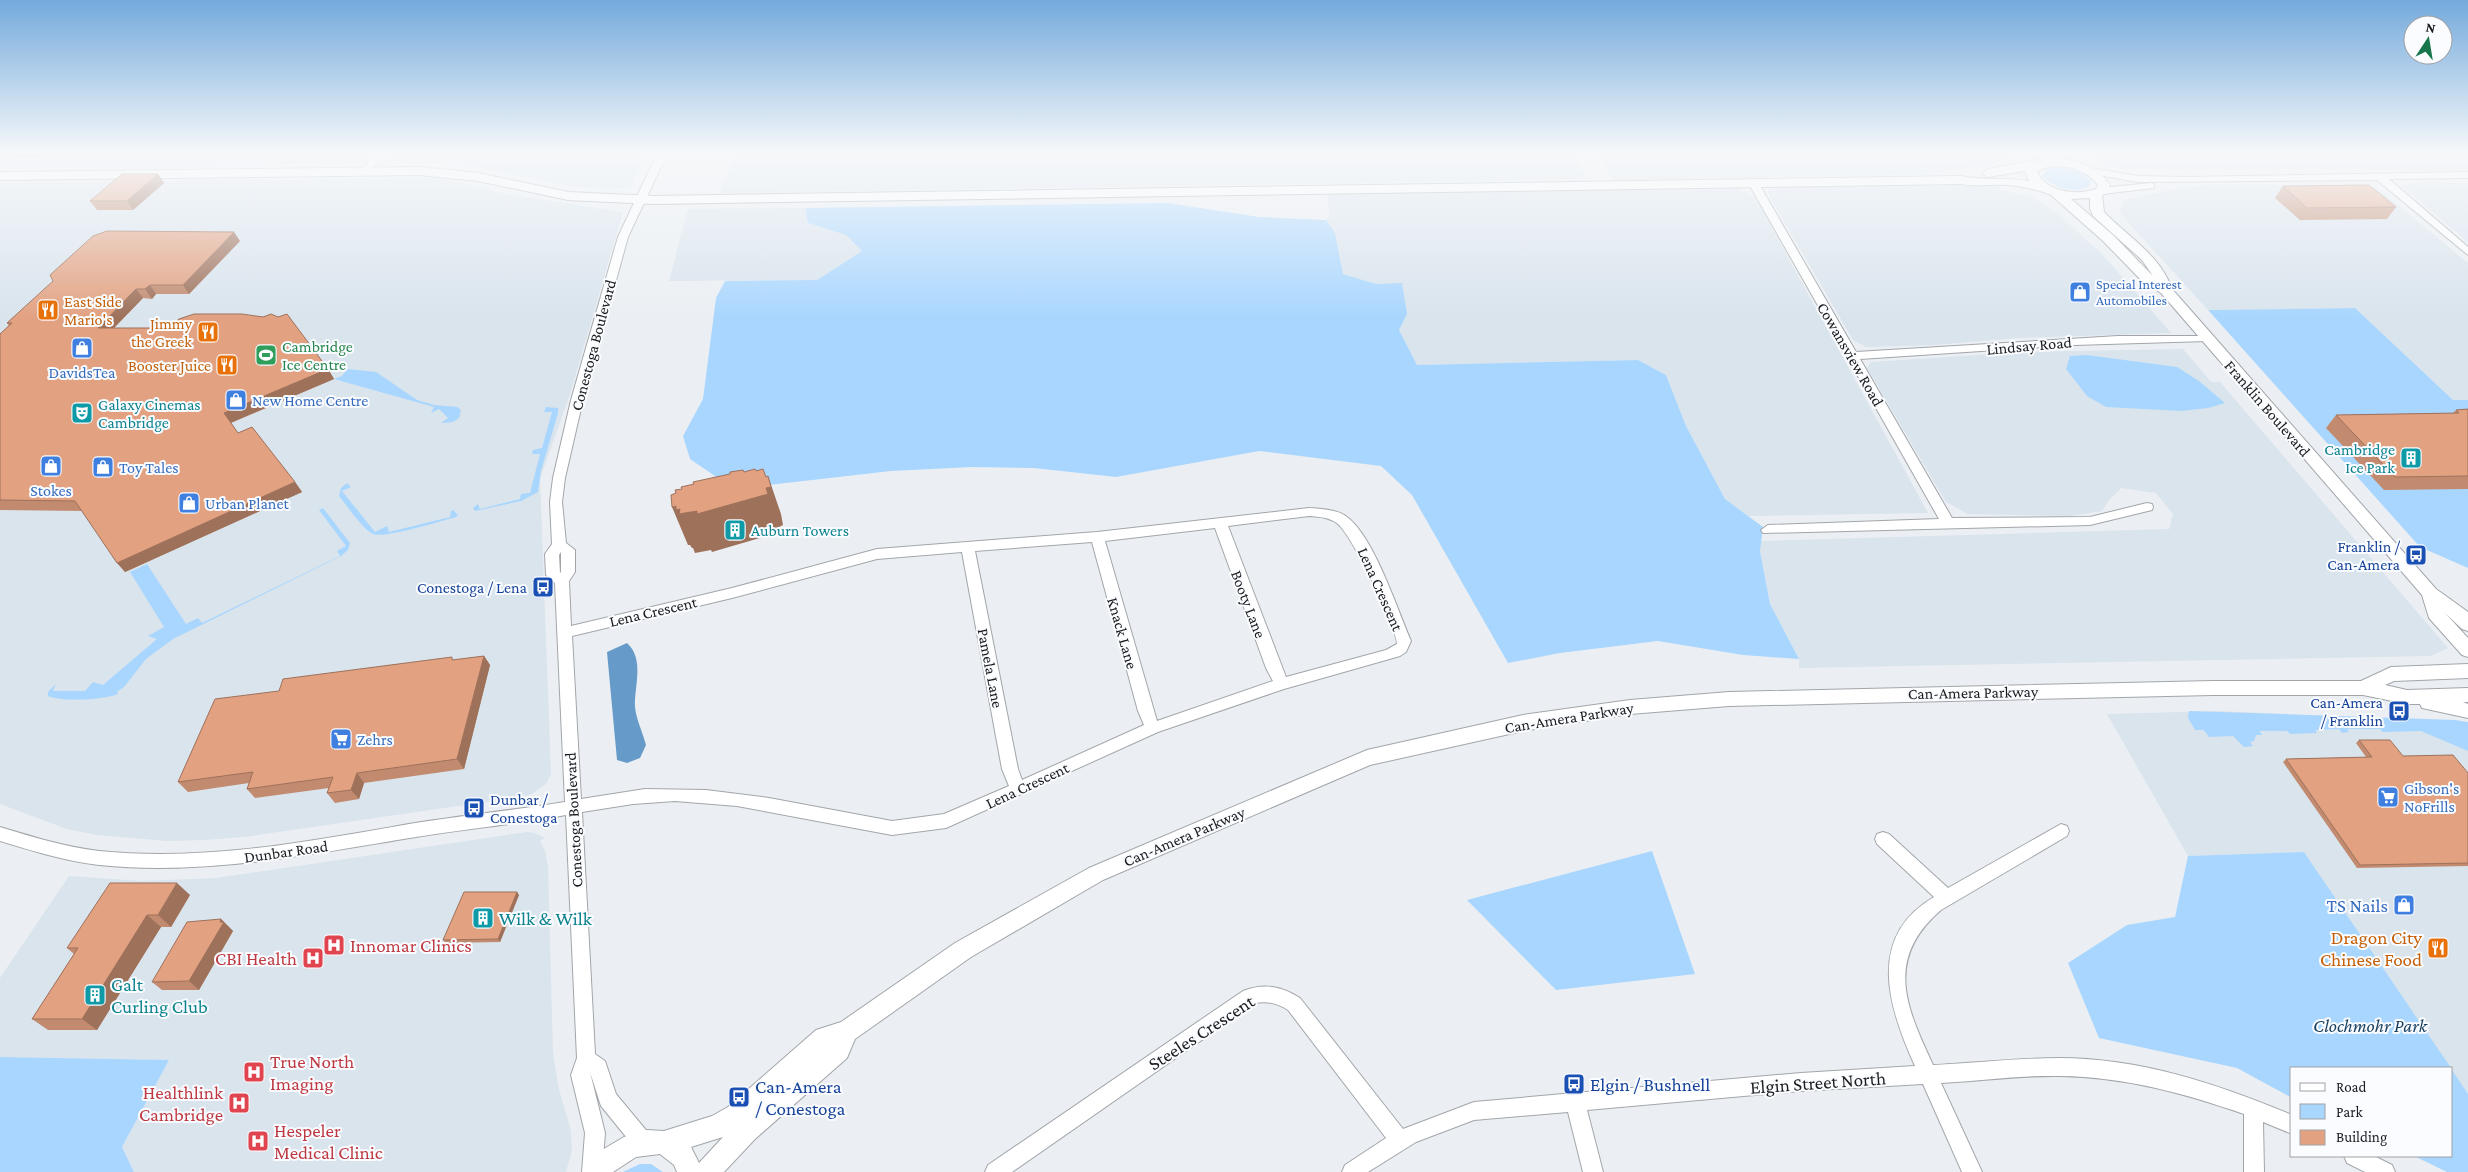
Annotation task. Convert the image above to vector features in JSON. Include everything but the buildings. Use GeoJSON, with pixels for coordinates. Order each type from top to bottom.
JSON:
{"type":"FeatureCollection","features":[{"type":"Feature","properties":{"kind":"main road","name":"Franklin Boulevard"},"geometry":{"type":"LineString","coordinates":[[2073,209],[2108,238],[2146,277],[2166,290],[2430,593],[2457,612],[2468,624]]}},
{"type":"Feature","properties":{"kind":"main road","name":"Franklin Boulevard"},"geometry":{"type":"LineString","coordinates":[[2096,209],[2098,213],[2147,259],[2163,278],[2166,290]]}},
{"type":"Feature","properties":{"kind":"main road","name":"Franklin Boulevard"},"geometry":{"type":"LineString","coordinates":[[2430,593],[2434,612],[2468,650]]}},
{"type":"Feature","properties":{"kind":"main road","name":"Can-Amera Parkway"},"geometry":{"type":"LineString","coordinates":[[2363,688],[2391,674],[2468,671]]}},
{"type":"Feature","properties":{"kind":"main road","name":"Can-Amera Parkway"},"geometry":{"type":"LineString","coordinates":[[594,1172],[608,1159],[625,1148],[705,1131],[730,1119],[824,1038],[847,1031],[963,950],[1096,874],[1368,758],[1523,723],[1630,707],[1729,699],[2165,689],[2363,688],[2407,697],[2468,695]]}},
{"type":"Feature","properties":{"kind":"main road"},"geometry":{"type":"LineString","coordinates":[[2407,697],[2468,711]]}},
{"type":"Feature","properties":{"kind":"main road","name":"Can-Amera Parkway"},"geometry":{"type":"LineString","coordinates":[[707,1172],[746,1130],[839,1050],[847,1031]]}},
{"type":"Feature","properties":{"kind":"main road"},"geometry":{"type":"LineString","coordinates":[[653,1142],[682,1154],[690,1172]]}},
{"type":"Feature","properties":{"kind":"street","name":"Conestoga Boulevard"},"geometry":{"type":"LineString","coordinates":[[594,1172],[595,1134],[580,1076],[586,1058],[562,581],[553,575],[552,554],[558,545],[556,502],[558,478],[572,420],[618,253],[637,209]]}},
{"type":"Feature","properties":{"kind":"street","name":"Cowansview Road"},"geometry":{"type":"LineString","coordinates":[[1768,209],[1948,523]]}},
{"type":"Feature","properties":{"kind":"street"},"geometry":{"type":"LineString","coordinates":[[2417,209],[2468,252]]}},
{"type":"Feature","properties":{"kind":"street","name":"Lindsay Road"},"geometry":{"type":"LineString","coordinates":[[1852,356],[1973,350],[2068,341],[2207,338]]}},
{"type":"Feature","properties":{"kind":"street"},"geometry":{"type":"LineString","coordinates":[[1768,530],[1948,523],[2090,521],[2147,507]]}},
{"type":"Feature","properties":{"kind":"street","name":"Lena Crescent"},"geometry":{"type":"LineString","coordinates":[[564,633],[732,593],[877,554],[1097,538],[1309,512],[1322,513],[1342,520],[1356,533],[1404,641],[1404,645],[1400,650],[1390,654],[1282,684],[1153,728],[946,821],[914,827],[892,828],[732,800],[683,794],[646,796],[572,807]]}},
{"type":"Feature","properties":{"kind":"street","name":"Booty Lane"},"geometry":{"type":"LineString","coordinates":[[1220,523],[1273,668],[1282,684]]}},
{"type":"Feature","properties":{"kind":"street","name":"Knack Lane"},"geometry":{"type":"LineString","coordinates":[[1097,538],[1145,711],[1153,728]]}},
{"type":"Feature","properties":{"kind":"street","name":"Pamela Lane"},"geometry":{"type":"LineString","coordinates":[[968,547],[1010,769],[1018,788]]}},
{"type":"Feature","properties":{"kind":"street","name":"Dunbar Road"},"geometry":{"type":"LineString","coordinates":[[0,834],[22,842],[66,853],[107,859],[206,860],[260,855],[469,821],[572,807]]}},
{"type":"Feature","properties":{"kind":"street"},"geometry":{"type":"LineString","coordinates":[[1972,1172],[1928,1075],[1901,1006],[1897,969],[1904,939],[1920,918],[1947,898],[2061,831]]}},
{"type":"Feature","properties":{"kind":"street"},"geometry":{"type":"LineString","coordinates":[[1884,839],[1947,898]]}},
{"type":"Feature","properties":{"kind":"street","name":"Steeles Crescent"},"geometry":{"type":"LineString","coordinates":[[995,1172],[1249,997],[1259,993],[1282,996],[1294,1004],[1400,1140]]}},
{"type":"Feature","properties":{"kind":"street"},"geometry":{"type":"LineString","coordinates":[[586,1058],[598,1067],[608,1099],[653,1142]]}},
{"type":"Feature","properties":{"kind":"street","name":"Elgin Street North"},"geometry":{"type":"LineString","coordinates":[[1352,1172],[1373,1155],[1400,1140],[1448,1119],[1474,1111],[1801,1082],[2060,1067],[2102,1069],[2183,1084],[2253,1108],[2290,1124]]}},
{"type":"Feature","properties":{"kind":"street"},"geometry":{"type":"LineString","coordinates":[[1575,1102],[1593,1172]]}},
{"type":"Feature","properties":{"kind":"street"},"geometry":{"type":"LineString","coordinates":[[2253,1108],[2254,1172]]}},
{"type":"Feature","properties":{"kind":"street"},"geometry":{"type":"LineString","coordinates":[[2356,1157],[2385,1172]]}},
{"type":"Feature","properties":{"kind":"shaded area"},"geometry":{"type":"Polygon","coordinates":[[[0,209],[602,209],[623,212],[570,394],[540,479],[551,774],[546,784],[532,794],[520,797],[244,837],[204,840],[167,841],[97,835],[67,829],[0,804],[0,209]]]}},
{"type":"Feature","properties":{"kind":"shaded area"},"geometry":{"type":"Polygon","coordinates":[[[688,209],[805,209],[808,223],[846,235],[862,251],[817,280],[669,281],[688,209]]]}},
{"type":"Feature","properties":{"kind":"shaded area"},"geometry":{"type":"Polygon","coordinates":[[[1329,209],[1761,209],[1928,513],[1748,516],[1725,499],[1686,426],[1666,375],[1638,360],[1417,365],[1399,330],[1407,314],[1376,284],[1343,274],[1335,233],[1326,220],[1330,214],[1329,209]]]}},
{"type":"Feature","properties":{"kind":"shaded area"},"geometry":{"type":"Polygon","coordinates":[[[1777,209],[2050,209],[2103,255],[2171,333],[2017,338],[1934,345],[1866,347],[1853,340],[1777,209]]]}},
{"type":"Feature","properties":{"kind":"shaded area"},"geometry":{"type":"Polygon","coordinates":[[[2121,209],[2402,209],[2468,263],[2468,400],[2453,400],[2355,308],[2208,310],[2120,211],[2121,209]]]}},
{"type":"Feature","properties":{"kind":"shaded area"},"geometry":{"type":"Polygon","coordinates":[[[2429,209],[2468,209],[2468,242],[2429,209]]]}},
{"type":"Feature","properties":{"kind":"shaded area"},"geometry":{"type":"Polygon","coordinates":[[[2183,349],[2211,382],[2220,382],[2448,648],[2431,656],[1799,668],[1799,659],[1770,604],[1760,551],[1761,541],[2169,529],[2173,514],[2156,493],[2121,488],[2109,500],[2102,511],[2070,516],[1968,514],[1946,502],[1867,368],[1871,362],[2025,352],[2183,349]]]}},
{"type":"Feature","properties":{"kind":"shaded area"},"geometry":{"type":"Polygon","coordinates":[[[627,643],[636,657],[635,707],[646,745],[640,758],[627,763],[617,760],[607,652],[627,643]]]}},
{"type":"Feature","properties":{"kind":"shaded area"},"geometry":{"type":"Polygon","coordinates":[[[2217,711],[2468,722],[2468,1094],[2453,1072],[2453,1067],[2450,1067],[2304,852],[2188,856],[2107,714],[2217,711]]]}},
{"type":"Feature","properties":{"kind":"shaded area"},"geometry":{"type":"Polygon","coordinates":[[[527,832],[535,833],[545,838],[540,841],[545,851],[548,868],[553,1052],[558,1086],[571,1131],[572,1150],[566,1172],[134,1172],[122,1147],[169,1060],[0,1057],[0,978],[69,876],[141,881],[216,878],[527,832]]]}},
{"type":"Feature","properties":{"kind":"green space"},"geometry":{"type":"Polygon","coordinates":[[[805,209],[1205,209],[1259,217],[1326,220],[1335,233],[1343,274],[1376,284],[1402,283],[1407,314],[1399,330],[1417,365],[1638,360],[1666,375],[1686,426],[1725,499],[1763,527],[1760,551],[1770,604],[1799,659],[1743,655],[1658,641],[1560,653],[1508,663],[1412,495],[1381,466],[1259,451],[1116,477],[1034,468],[972,467],[891,471],[734,489],[690,459],[683,436],[703,399],[716,298],[725,281],[817,280],[862,251],[846,235],[808,223],[805,209]]]}},
{"type":"Feature","properties":{"kind":"green space"},"geometry":{"type":"Polygon","coordinates":[[[2355,308],[2453,400],[2468,400],[2468,568],[2420,547],[2208,310],[2355,308]]]}},
{"type":"Feature","properties":{"kind":"green space"},"geometry":{"type":"Polygon","coordinates":[[[2087,355],[2177,367],[2199,381],[2225,403],[2208,408],[2181,411],[2106,407],[2087,396],[2066,369],[2070,356],[2087,355]]]}},
{"type":"Feature","properties":{"kind":"green space"},"geometry":{"type":"Polygon","coordinates":[[[347,369],[376,372],[417,400],[434,405],[457,407],[461,410],[459,418],[453,422],[441,423],[448,418],[439,409],[431,413],[434,407],[334,379],[342,376],[347,369]]]}},
{"type":"Feature","properties":{"kind":"green space"},"geometry":{"type":"Polygon","coordinates":[[[546,407],[558,408],[558,413],[541,471],[538,492],[521,501],[475,511],[473,508],[478,504],[480,509],[520,499],[521,494],[530,493],[540,454],[532,454],[533,450],[542,448],[552,412],[544,412],[546,407]]]}},
{"type":"Feature","properties":{"kind":"green space"},"geometry":{"type":"Polygon","coordinates":[[[347,483],[351,487],[342,491],[375,532],[387,526],[389,532],[450,517],[453,510],[458,515],[400,532],[373,534],[360,522],[339,496],[341,488],[347,483]]]}},
{"type":"Feature","properties":{"kind":"green space"},"geometry":{"type":"Polygon","coordinates":[[[323,508],[350,543],[348,550],[341,556],[173,639],[146,659],[124,687],[117,692],[118,694],[83,700],[48,696],[48,692],[56,684],[53,691],[85,691],[93,682],[103,685],[157,639],[148,636],[164,627],[130,572],[147,564],[186,624],[198,618],[202,623],[340,556],[337,551],[346,546],[319,510],[323,508]]]}},
{"type":"Feature","properties":{"kind":"green space"},"geometry":{"type":"Polygon","coordinates":[[[2189,711],[2455,720],[2468,722],[2468,751],[2421,731],[2383,732],[2380,729],[2347,729],[2349,732],[2342,733],[2339,729],[2315,730],[2317,733],[2290,734],[2287,731],[2260,731],[2262,735],[2256,735],[2254,741],[2250,742],[2253,746],[2244,747],[2233,736],[2209,737],[2204,730],[2195,730],[2188,718],[2189,711]]]}},
{"type":"Feature","properties":{"kind":"green space"},"geometry":{"type":"Polygon","coordinates":[[[1652,851],[1695,974],[1556,990],[1467,900],[1652,851]]]}},
{"type":"Feature","properties":{"kind":"green space"},"geometry":{"type":"Polygon","coordinates":[[[2304,852],[2450,1067],[2290,1067],[2290,1097],[2237,1068],[2099,1038],[2068,963],[2127,925],[2175,917],[2188,856],[2304,852]]]}},
{"type":"Feature","properties":{"kind":"green space"},"geometry":{"type":"Polygon","coordinates":[[[0,1057],[169,1060],[122,1147],[134,1172],[0,1172],[0,1057]]]}},
{"type":"Feature","properties":{"kind":"green space","name":"Clochmohr Park"},"geometry":{"type":"Polygon","coordinates":[[[2453,1072],[2468,1094],[2468,1172],[2447,1172],[2416,1157],[2453,1157],[2453,1072]]]}},
{"type":"Feature","properties":{"kind":"green space"},"geometry":{"type":"Polygon","coordinates":[[[640,1164],[651,1164],[663,1172],[623,1172],[640,1164]]]}},
{"type":"Feature","properties":{"kind":"place","name":"Special Interest Automobiles"},"geometry":{"type":"Point","coordinates":[2080,292]}},
{"type":"Feature","properties":{"kind":"place","name":"East Side Mario's"},"geometry":{"type":"Point","coordinates":[48,310]}},
{"type":"Feature","properties":{"kind":"place","name":"Jimmy the Greek"},"geometry":{"type":"Point","coordinates":[208,332]}},
{"type":"Feature","properties":{"kind":"place","name":"DavidsTea"},"geometry":{"type":"Point","coordinates":[82,348]}},
{"type":"Feature","properties":{"kind":"place","name":"Cambridge Ice Centre"},"geometry":{"type":"Point","coordinates":[266,355]}},
{"type":"Feature","properties":{"kind":"place","name":"Booster Juice"},"geometry":{"type":"Point","coordinates":[227,365]}},
{"type":"Feature","properties":{"kind":"place","name":"New Home Centre"},"geometry":{"type":"Point","coordinates":[236,400]}},
{"type":"Feature","properties":{"kind":"place","name":"Galaxy Cinemas Cambridge"},"geometry":{"type":"Point","coordinates":[82,413]}},
{"type":"Feature","properties":{"kind":"place","name":"Cambridge Ice Park"},"geometry":{"type":"Point","coordinates":[2411,458]}},
{"type":"Feature","properties":{"kind":"place","name":"Stokes"},"geometry":{"type":"Point","coordinates":[51,466]}},
{"type":"Feature","properties":{"kind":"place","name":"Toy Tales"},"geometry":{"type":"Point","coordinates":[103,467]}},
{"type":"Feature","properties":{"kind":"place","name":"Urban Planet"},"geometry":{"type":"Point","coordinates":[189,503]}},
{"type":"Feature","properties":{"kind":"place","name":"Auburn Towers"},"geometry":{"type":"Point","coordinates":[735,530]}},
{"type":"Feature","properties":{"kind":"place","name":"Franklin / Can-Amera"},"geometry":{"type":"Point","coordinates":[2416,555]}},
{"type":"Feature","properties":{"kind":"place","name":"Conestoga / Lena"},"geometry":{"type":"Point","coordinates":[543,587]}},
{"type":"Feature","properties":{"kind":"place","name":"Can-Amera / Franklin"},"geometry":{"type":"Point","coordinates":[2399,711]}},
{"type":"Feature","properties":{"kind":"place","name":"Zehrs"},"geometry":{"type":"Point","coordinates":[341,739]}},
{"type":"Feature","properties":{"kind":"place","name":"Gibson's NoFrills"},"geometry":{"type":"Point","coordinates":[2388,797]}},
{"type":"Feature","properties":{"kind":"place","name":"Dunbar / Conestoga"},"geometry":{"type":"Point","coordinates":[474,808]}},
{"type":"Feature","properties":{"kind":"place","name":"TS Nails"},"geometry":{"type":"Point","coordinates":[2404,905]}},
{"type":"Feature","properties":{"kind":"place","name":"Wilk & Wilk"},"geometry":{"type":"Point","coordinates":[483,918]}},
{"type":"Feature","properties":{"kind":"place","name":"Innomar Clinics"},"geometry":{"type":"Point","coordinates":[334,945]}},
{"type":"Feature","properties":{"kind":"place","name":"Dragon City Chinese Food"},"geometry":{"type":"Point","coordinates":[2438,948]}},
{"type":"Feature","properties":{"kind":"place","name":"CBI Health"},"geometry":{"type":"Point","coordinates":[313,958]}},
{"type":"Feature","properties":{"kind":"place","name":"Galt Curling Club"},"geometry":{"type":"Point","coordinates":[95,995]}},
{"type":"Feature","properties":{"kind":"place","name":"True North Imaging"},"geometry":{"type":"Point","coordinates":[254,1072]}},
{"type":"Feature","properties":{"kind":"place","name":"Elgin / Bushnell"},"geometry":{"type":"Point","coordinates":[1574,1084]}},
{"type":"Feature","properties":{"kind":"place","name":"Can-Amera / Conestoga"},"geometry":{"type":"Point","coordinates":[739,1097]}},
{"type":"Feature","properties":{"kind":"place","name":"Healthlink Cambridge"},"geometry":{"type":"Point","coordinates":[239,1103]}},
{"type":"Feature","properties":{"kind":"place","name":"Hespeler Medical Clinic"},"geometry":{"type":"Point","coordinates":[258,1141]}}]}
